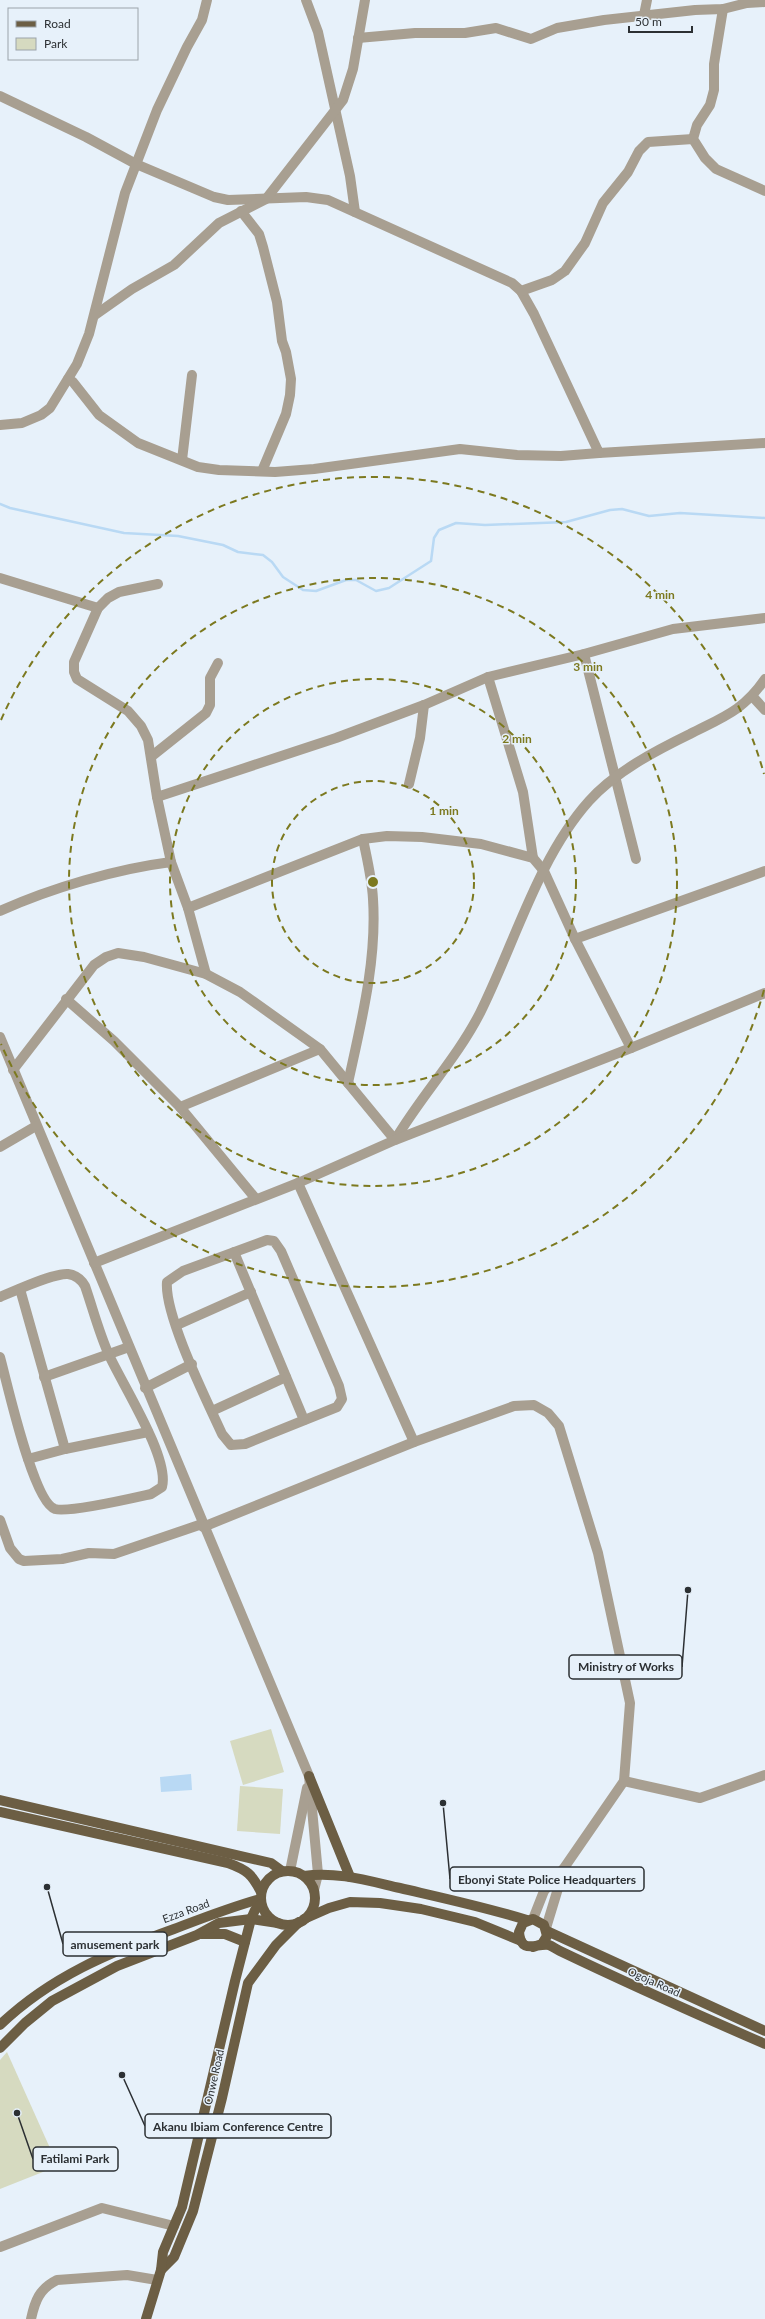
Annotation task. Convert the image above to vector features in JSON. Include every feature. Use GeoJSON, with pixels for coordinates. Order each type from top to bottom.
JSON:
{"type":"FeatureCollection","features":[{"type":"Feature","properties":{"kind":"main road"},"geometry":{"type":"LineString","coordinates":[[309,1776],[350,1877]]}},
{"type":"Feature","properties":{"kind":"main road"},"geometry":{"type":"LineString","coordinates":[[0,1800],[271,1863],[286,1871],[304,1876],[318,1874],[350,1877],[482,1906],[541,1922],[547,1930],[545,1940],[542,1944],[533,1948],[521,1941],[475,1922],[421,1909],[380,1903],[350,1902],[302,1921],[287,1925],[251,1919],[219,1923],[197,1934],[117,1966],[59,1997],[25,2023],[0,2048]]}},
{"type":"Feature","properties":{"kind":"main road"},"geometry":{"type":"LineString","coordinates":[[0,1812],[228,1863],[243,1869],[254,1878],[264,1912],[278,1923]]}},
{"type":"Feature","properties":{"kind":"main road"},"geometry":{"type":"LineString","coordinates":[[261,1898],[268,1879],[286,1871]]}},
{"type":"Feature","properties":{"kind":"main road"},"geometry":{"type":"LineString","coordinates":[[302,1921],[312,1910],[314,1890],[304,1876]]}},
{"type":"Feature","properties":{"kind":"main road","name":"Onwe Road"},"geometry":{"type":"LineString","coordinates":[[146,2319],[159,2275],[163,2252],[182,2207],[245,1942],[251,1919],[261,1898]]}},
{"type":"Feature","properties":{"kind":"main road","name":"Ezza Road"},"geometry":{"type":"LineString","coordinates":[[0,2025],[43,1990],[97,1959],[239,1904],[261,1898]]}},
{"type":"Feature","properties":{"kind":"main road"},"geometry":{"type":"LineString","coordinates":[[521,1941],[519,1932],[530,1920]]}},
{"type":"Feature","properties":{"kind":"main road","name":"Onwe Road"},"geometry":{"type":"LineString","coordinates":[[159,2275],[174,2257],[193,2211],[222,2098],[248,1983],[276,1945],[302,1921]]}},
{"type":"Feature","properties":{"kind":"main road","name":"Ogoja Road"},"geometry":{"type":"LineString","coordinates":[[547,1930],[765,2031]]}},
{"type":"Feature","properties":{"kind":"main road"},"geometry":{"type":"LineString","coordinates":[[197,1934],[225,1934],[245,1942]]}},
{"type":"Feature","properties":{"kind":"main road","name":"Ogoja Road"},"geometry":{"type":"LineString","coordinates":[[533,1948],[548,1945],[632,1986],[765,2044]]}},
{"type":"Feature","properties":{"kind":"main road"},"geometry":{"type":"LineString","coordinates":[[209,2094],[222,2098]]}},
{"type":"Feature","properties":{"kind":"street"},"geometry":{"type":"LineString","coordinates":[[0,424],[22,423],[41,415],[50,408],[68,379],[89,334],[120,208],[136,164],[157,110],[187,47],[202,20],[207,0]]}},
{"type":"Feature","properties":{"kind":"street"},"geometry":{"type":"LineString","coordinates":[[306,0],[318,32],[350,176],[355,212]]}},
{"type":"Feature","properties":{"kind":"street"},"geometry":{"type":"LineString","coordinates":[[94,315],[132,289],[174,265],[219,223],[266,199],[307,144],[335,112],[343,100],[353,69],[365,0]]}},
{"type":"Feature","properties":{"kind":"street"},"geometry":{"type":"LineString","coordinates":[[644,15],[647,0]]}},
{"type":"Feature","properties":{"kind":"street"},"geometry":{"type":"LineString","coordinates":[[358,38],[415,33],[465,33],[496,28],[531,39],[557,28],[644,15],[723,9],[747,3],[765,2]]}},
{"type":"Feature","properties":{"kind":"street"},"geometry":{"type":"LineString","coordinates":[[723,9],[714,64],[714,90],[710,105],[697,126],[693,139],[705,158],[716,169],[765,191]]}},
{"type":"Feature","properties":{"kind":"street"},"geometry":{"type":"LineString","coordinates":[[0,96],[86,137],[136,164],[214,197],[228,200],[306,197],[328,200],[500,276],[512,283],[521,292],[534,314],[599,453]]}},
{"type":"Feature","properties":{"kind":"street"},"geometry":{"type":"LineString","coordinates":[[521,292],[552,280],[565,271],[585,243],[603,203],[628,172],[643,146],[648,142],[693,139]]}},
{"type":"Feature","properties":{"kind":"street"},"geometry":{"type":"LineString","coordinates":[[241,211],[259,234],[263,247],[277,302],[282,341],[286,352],[291,379],[290,396],[286,414],[262,471]]}},
{"type":"Feature","properties":{"kind":"street"},"geometry":{"type":"LineString","coordinates":[[182,460],[192,375]]}},
{"type":"Feature","properties":{"kind":"street"},"geometry":{"type":"LineString","coordinates":[[68,379],[73,382],[99,415],[138,443],[198,467],[219,470],[262,471],[321,468],[460,449],[518,455],[561,456],[765,443]]}},
{"type":"Feature","properties":{"kind":"street"},"geometry":{"type":"LineString","coordinates":[[0,578],[98,608]]}},
{"type":"Feature","properties":{"kind":"street"},"geometry":{"type":"LineString","coordinates":[[158,584],[119,592],[98,608],[74,662],[74,672],[83,684],[128,712],[141,726],[148,740],[152,756],[157,797],[171,862],[188,908],[206,974]]}},
{"type":"Feature","properties":{"kind":"street"},"geometry":{"type":"LineString","coordinates":[[157,797],[336,738],[424,705],[488,677],[584,654],[673,629],[765,618]]}},
{"type":"Feature","properties":{"kind":"street"},"geometry":{"type":"LineString","coordinates":[[584,654],[614,779],[636,860]]}},
{"type":"Feature","properties":{"kind":"street"},"geometry":{"type":"LineString","coordinates":[[152,756],[206,713],[210,705],[210,678],[218,663]]}},
{"type":"Feature","properties":{"kind":"street"},"geometry":{"type":"LineString","coordinates":[[488,677],[523,792],[533,858],[544,871],[575,939],[631,1048]]}},
{"type":"Feature","properties":{"kind":"street"},"geometry":{"type":"LineString","coordinates":[[395,1140],[411,1114],[450,1061],[479,1014],[544,871],[574,819],[590,800],[614,779],[650,755],[720,720],[753,697],[765,679]]}},
{"type":"Feature","properties":{"kind":"street"},"geometry":{"type":"LineString","coordinates":[[753,697],[765,710]]}},
{"type":"Feature","properties":{"kind":"street"},"geometry":{"type":"LineString","coordinates":[[408,784],[420,738],[424,705]]}},
{"type":"Feature","properties":{"kind":"street"},"geometry":{"type":"LineString","coordinates":[[188,908],[363,839],[387,836],[422,837],[481,844],[533,858]]}},
{"type":"Feature","properties":{"kind":"street"},"geometry":{"type":"LineString","coordinates":[[348,1083],[370,970],[374,924],[372,886],[363,839]]}},
{"type":"Feature","properties":{"kind":"street"},"geometry":{"type":"LineString","coordinates":[[0,911],[91,880],[148,865],[171,862]]}},
{"type":"Feature","properties":{"kind":"street"},"geometry":{"type":"LineString","coordinates":[[575,939],[765,871]]}},
{"type":"Feature","properties":{"kind":"street"},"geometry":{"type":"LineString","coordinates":[[13,1070],[66,999],[94,965],[106,957],[118,954],[144,957],[206,974],[240,992],[320,1049],[395,1140]]}},
{"type":"Feature","properties":{"kind":"street"},"geometry":{"type":"LineString","coordinates":[[94,1263],[298,1183],[395,1140],[631,1048],[765,993]]}},
{"type":"Feature","properties":{"kind":"street"},"geometry":{"type":"LineString","coordinates":[[66,999],[114,1041],[180,1108],[256,1199]]}},
{"type":"Feature","properties":{"kind":"street"},"geometry":{"type":"LineString","coordinates":[[0,1037],[145,1388],[309,1776],[318,1874],[314,1890]]}},
{"type":"Feature","properties":{"kind":"street"},"geometry":{"type":"LineString","coordinates":[[180,1108],[320,1049]]}},
{"type":"Feature","properties":{"kind":"street"},"geometry":{"type":"LineString","coordinates":[[0,1147],[36,1126]]}},
{"type":"Feature","properties":{"kind":"street"},"geometry":{"type":"LineString","coordinates":[[298,1183],[414,1442]]}},
{"type":"Feature","properties":{"kind":"street"},"geometry":{"type":"LineString","coordinates":[[267,1240],[274,1241],[278,1245],[339,1386],[342,1399],[340,1404],[245,1444],[232,1446],[222,1434],[176,1325],[168,1302],[167,1282],[183,1271],[267,1240]]}},
{"type":"Feature","properties":{"kind":"street"},"geometry":{"type":"LineString","coordinates":[[234,1252],[304,1420]]}},
{"type":"Feature","properties":{"kind":"street"},"geometry":{"type":"LineString","coordinates":[[0,1297],[60,1275],[74,1275],[80,1279],[85,1286],[109,1354],[148,1432],[161,1465],[163,1482],[158,1492],[66,1510],[56,1509],[46,1502],[33,1476],[0,1357]]}},
{"type":"Feature","properties":{"kind":"street"},"geometry":{"type":"LineString","coordinates":[[20,1289],[65,1449]]}},
{"type":"Feature","properties":{"kind":"street"},"geometry":{"type":"LineString","coordinates":[[176,1325],[251,1292]]}},
{"type":"Feature","properties":{"kind":"street"},"geometry":{"type":"LineString","coordinates":[[44,1377],[129,1348]]}},
{"type":"Feature","properties":{"kind":"street"},"geometry":{"type":"LineString","coordinates":[[145,1388],[192,1364]]}},
{"type":"Feature","properties":{"kind":"street"},"geometry":{"type":"LineString","coordinates":[[212,1411],[286,1377]]}},
{"type":"Feature","properties":{"kind":"street"},"geometry":{"type":"LineString","coordinates":[[0,1520],[10,1548],[18,1559],[24,1561],[62,1559],[89,1553],[114,1554],[203,1526],[414,1442],[514,1406],[534,1405],[548,1413],[558,1426],[598,1553],[630,1703],[624,1781],[564,1868],[544,1891],[530,1920]]}},
{"type":"Feature","properties":{"kind":"street"},"geometry":{"type":"LineString","coordinates":[[28,1459],[65,1449],[148,1432]]}},
{"type":"Feature","properties":{"kind":"street"},"geometry":{"type":"LineString","coordinates":[[624,1781],[700,1798],[765,1775]]}},
{"type":"Feature","properties":{"kind":"street"},"geometry":{"type":"LineString","coordinates":[[286,1871],[309,1776]]}},
{"type":"Feature","properties":{"kind":"street"},"geometry":{"type":"LineString","coordinates":[[547,1930],[564,1868]]}},
{"type":"Feature","properties":{"kind":"street"},"geometry":{"type":"LineString","coordinates":[[0,2247],[102,2208],[174,2226]]}},
{"type":"Feature","properties":{"kind":"street"},"geometry":{"type":"LineString","coordinates":[[31,2319],[39,2293],[47,2285],[57,2280],[127,2275],[159,2275]]}},
{"type":"Feature","properties":{"kind":"green space"},"geometry":{"type":"Polygon","coordinates":[[[271,1729],[284,1772],[243,1785],[230,1741],[271,1729]]]}},
{"type":"Feature","properties":{"kind":"green space"},"geometry":{"type":"Polygon","coordinates":[[[240,1786],[283,1789],[280,1834],[237,1831],[240,1786]]]}},
{"type":"Feature","properties":{"kind":"green space"},"geometry":{"type":"Polygon","coordinates":[[[7,2052],[58,2166],[0,2189],[0,2060],[7,2052]]]}},
{"type":"Feature","properties":{"kind":"water"},"geometry":{"type":"Polygon","coordinates":[[[191,1774],[192,1790],[161,1792],[160,1777],[191,1774]]]}},
{"type":"Feature","properties":{"kind":"waterway"},"geometry":{"type":"LineString","coordinates":[[0,504],[10,508],[124,533],[178,536],[223,545],[238,552],[263,555],[272,562],[283,577],[303,590],[316,591],[346,580],[356,580],[376,591],[389,588],[431,561],[434,538],[439,530],[456,523],[485,525],[566,522],[610,510],[622,509],[649,516],[680,513],[765,518]]}},
{"type":"Feature","properties":{"kind":"place","name":"Ministry of Works"},"geometry":{"type":"Point","coordinates":[688,1590]}},
{"type":"Feature","properties":{"kind":"place","name":"Ebonyi State Police Headquarters"},"geometry":{"type":"Point","coordinates":[443,1803]}},
{"type":"Feature","properties":{"kind":"place","name":"amusement park"},"geometry":{"type":"Point","coordinates":[47,1887]}},
{"type":"Feature","properties":{"kind":"place","name":"Akanu Ibiam Conference Centre"},"geometry":{"type":"Point","coordinates":[122,2075]}},
{"type":"Feature","properties":{"kind":"place","name":"Fatilami Park"},"geometry":{"type":"Point","coordinates":[17,2113]}}]}
